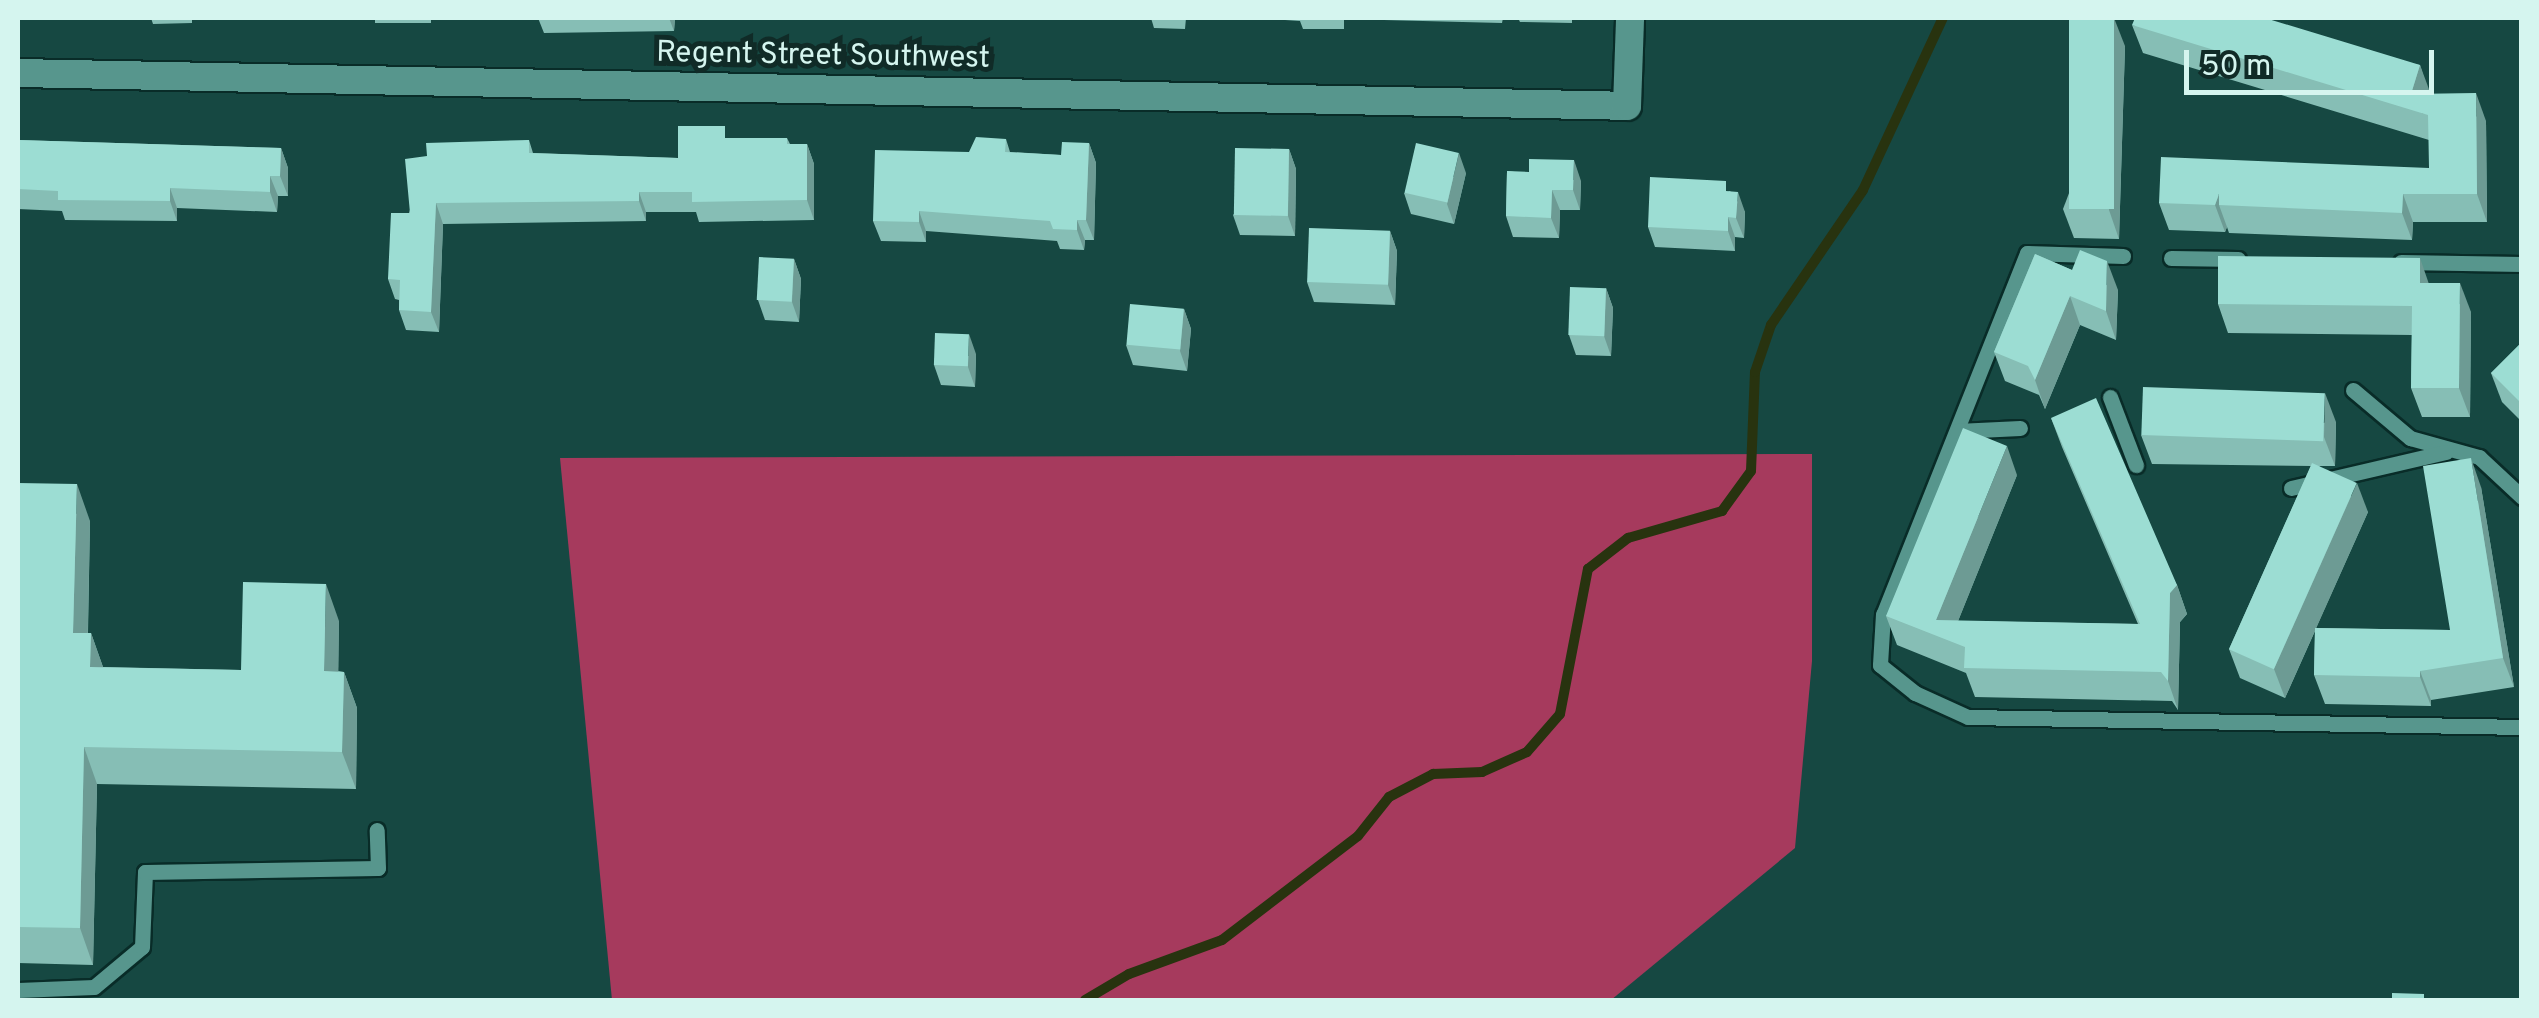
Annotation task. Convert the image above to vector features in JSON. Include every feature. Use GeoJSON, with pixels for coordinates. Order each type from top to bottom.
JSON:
{"type":"FeatureCollection","features":[{"type":"Feature","properties":{"kind":"street","name":"Regent Street Southwest"},"geometry":{"type":"LineString","coordinates":[[18,73],[1627,106],[1630,18]]}},
{"type":"Feature","properties":{"kind":"lane"},"geometry":{"type":"LineString","coordinates":[[2123,256],[2027,253],[1882,614],[1880,665],[1916,693],[1968,717],[2522,727]]}},
{"type":"Feature","properties":{"kind":"lane"},"geometry":{"type":"LineString","coordinates":[[2171,258],[2267,260]]}},
{"type":"Feature","properties":{"kind":"lane"},"geometry":{"type":"LineString","coordinates":[[2383,262],[2522,264]]}},
{"type":"Feature","properties":{"kind":"lane"},"geometry":{"type":"LineString","coordinates":[[2354,390],[2410,438],[2446,452],[2479,457],[2522,497]]}},
{"type":"Feature","properties":{"kind":"lane"},"geometry":{"type":"LineString","coordinates":[[2110,397],[2136,465]]}},
{"type":"Feature","properties":{"kind":"lane"},"geometry":{"type":"LineString","coordinates":[[1957,431],[2020,428]]}},
{"type":"Feature","properties":{"kind":"lane"},"geometry":{"type":"LineString","coordinates":[[2292,488],[2446,452]]}},
{"type":"Feature","properties":{"kind":"lane"},"geometry":{"type":"LineString","coordinates":[[18,990],[94,987],[142,948],[145,872],[378,868],[377,830]]}},
{"type":"Feature","properties":{"kind":"shaded area"},"geometry":{"type":"Polygon","coordinates":[[[1812,454],[1812,661],[1795,848],[1611,1000],[612,1000],[560,458],[1812,454]]]}},
{"type":"Feature","properties":{"kind":"building"},"geometry":{"type":"Polygon","coordinates":[[[2069,18],[2114,18],[2114,209],[2069,209],[2069,18]]]}},
{"type":"Feature","properties":{"kind":"building"},"geometry":{"type":"Polygon","coordinates":[[[2135,18],[2265,18],[2420,65],[2411,94],[2476,93],[2477,194],[2403,194],[2402,213],[2219,205],[2219,194],[2215,205],[2159,203],[2161,157],[2429,168],[2428,115],[2132,25],[2135,18]]]}},
{"type":"Feature","properties":{"kind":"building"},"geometry":{"type":"Polygon","coordinates":[[[678,126],[725,126],[725,138],[787,138],[787,144],[807,144],[807,200],[692,202],[692,192],[639,192],[639,201],[436,203],[431,312],[399,310],[400,280],[388,279],[391,213],[410,213],[405,159],[427,156],[426,143],[529,140],[529,153],[678,158],[678,126]]]}},
{"type":"Feature","properties":{"kind":"building"},"geometry":{"type":"Polygon","coordinates":[[[976,137],[1006,139],[1005,152],[1061,155],[1062,142],[1089,143],[1086,220],[1077,220],[1077,230],[1053,229],[1050,221],[919,211],[919,222],[873,221],[875,150],[969,152],[976,137]]]}},
{"type":"Feature","properties":{"kind":"building"},"geometry":{"type":"Polygon","coordinates":[[[18,140],[281,148],[280,176],[270,176],[270,192],[170,188],[170,201],[58,200],[58,191],[18,189],[18,140]]]}},
{"type":"Feature","properties":{"kind":"building"},"geometry":{"type":"Polygon","coordinates":[[[1416,143],[1459,153],[1447,203],[1405,193],[1416,143]]]}},
{"type":"Feature","properties":{"kind":"building"},"geometry":{"type":"Polygon","coordinates":[[[1235,148],[1289,149],[1288,216],[1234,215],[1235,148]]]}},
{"type":"Feature","properties":{"kind":"building"},"geometry":{"type":"Polygon","coordinates":[[[1529,159],[1574,160],[1573,190],[1552,190],[1551,218],[1506,216],[1507,171],[1529,172],[1529,159]]]}},
{"type":"Feature","properties":{"kind":"building"},"geometry":{"type":"Polygon","coordinates":[[[1650,177],[1726,181],[1726,191],[1738,192],[1736,218],[1728,217],[1728,231],[1648,227],[1650,177]]]}},
{"type":"Feature","properties":{"kind":"building"},"geometry":{"type":"Polygon","coordinates":[[[1309,228],[1390,231],[1388,285],[1307,282],[1309,228]]]}},
{"type":"Feature","properties":{"kind":"building"},"geometry":{"type":"Polygon","coordinates":[[[2080,250],[2107,261],[2106,311],[2070,296],[2035,380],[2028,366],[1994,352],[2035,254],[2072,270],[2080,250]]]}},
{"type":"Feature","properties":{"kind":"building"},"geometry":{"type":"Polygon","coordinates":[[[2218,256],[2420,258],[2420,283],[2460,283],[2459,388],[2411,388],[2412,306],[2218,304],[2218,256]]]}},
{"type":"Feature","properties":{"kind":"building"},"geometry":{"type":"Polygon","coordinates":[[[759,257],[794,259],[792,302],[757,300],[759,257]]]}},
{"type":"Feature","properties":{"kind":"building"},"geometry":{"type":"Polygon","coordinates":[[[1570,287],[1606,288],[1604,336],[1568,335],[1570,287]]]}},
{"type":"Feature","properties":{"kind":"building"},"geometry":{"type":"Polygon","coordinates":[[[1130,304],[1184,309],[1180,350],[1126,345],[1130,304]]]}},
{"type":"Feature","properties":{"kind":"building"},"geometry":{"type":"Polygon","coordinates":[[[935,333],[969,334],[968,366],[934,365],[935,333]]]}},
{"type":"Feature","properties":{"kind":"building"},"geometry":{"type":"Polygon","coordinates":[[[2522,342],[2522,404],[2491,373],[2522,342]]]}},
{"type":"Feature","properties":{"kind":"building"},"geometry":{"type":"Polygon","coordinates":[[[2143,387],[2325,393],[2323,441],[2141,435],[2143,387]]]}},
{"type":"Feature","properties":{"kind":"building"},"geometry":{"type":"Polygon","coordinates":[[[2096,398],[2177,585],[2170,593],[2168,681],[2161,672],[1964,668],[1965,647],[1886,616],[1963,428],[2007,446],[1936,620],[2140,624],[2051,418],[2096,398]]]}},
{"type":"Feature","properties":{"kind":"building"},"geometry":{"type":"Polygon","coordinates":[[[2471,458],[2503,658],[2420,671],[2420,677],[2314,675],[2315,628],[2450,630],[2423,466],[2471,458]]]}},
{"type":"Feature","properties":{"kind":"building"},"geometry":{"type":"Polygon","coordinates":[[[2312,463],[2357,483],[2274,669],[2229,649],[2312,463]]]}},
{"type":"Feature","properties":{"kind":"building"},"geometry":{"type":"Polygon","coordinates":[[[18,483],[77,484],[73,633],[91,633],[90,667],[241,670],[243,582],[326,584],[324,671],[344,672],[342,752],[84,747],[80,928],[18,927],[18,483]]]}},
{"type":"Feature","properties":{"kind":"building"},"geometry":{"type":"Polygon","coordinates":[[[2392,993],[2424,994],[2424,1000],[2392,1000],[2392,993]]]}},
{"type":"Feature","properties":{"kind":"waterway"},"geometry":{"type":"LineString","coordinates":[[1085,1000],[1129,974],[1222,940],[1358,836],[1389,797],[1433,774],[1482,772],[1527,752],[1560,714],[1588,569],[1628,538],[1722,511],[1751,471],[1755,372],[1771,325],[1863,190],[1943,18]]}}]}
